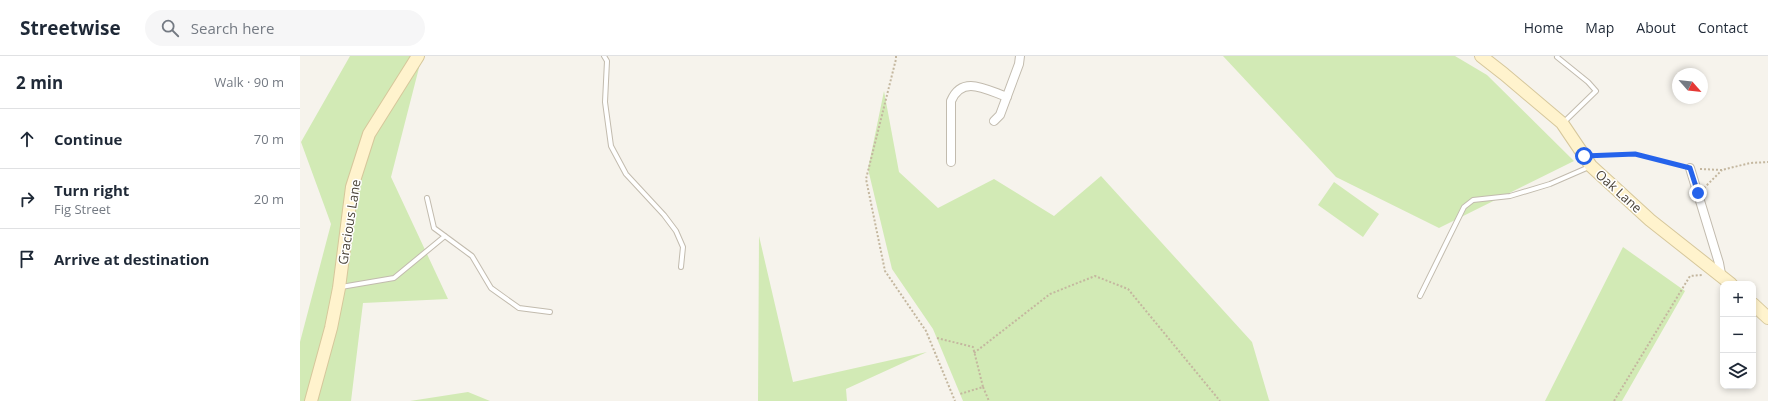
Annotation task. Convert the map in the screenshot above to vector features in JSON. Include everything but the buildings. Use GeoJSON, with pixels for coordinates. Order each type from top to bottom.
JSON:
{"type":"FeatureCollection","features":[{"type":"Feature","properties":{"kind":"street","name":"Gracious Lane"},"geometry":{"type":"LineString","coordinates":[[311,401],[331,328],[339,288],[352,187],[369,134],[418,56]]}},
{"type":"Feature","properties":{"kind":"street"},"geometry":{"type":"LineString","coordinates":[[994,121],[1000,115],[1019,64],[1020,56]]}},
{"type":"Feature","properties":{"kind":"street","name":"Oak Lane"},"geometry":{"type":"LineString","coordinates":[[1481,56],[1562,123],[1588,161],[1650,220],[1721,274],[1728,281]]}},
{"type":"Feature","properties":{"kind":"street"},"geometry":{"type":"LineString","coordinates":[[951,162],[951,101],[954,93],[966,86],[974,86],[1007,97]]}},
{"type":"Feature","properties":{"kind":"street"},"geometry":{"type":"LineString","coordinates":[[1690,168],[1720,263],[1721,274]]}},
{"type":"Feature","properties":{"kind":"street"},"geometry":{"type":"LineString","coordinates":[[1756,307],[1768,318]]}},
{"type":"Feature","properties":{"kind":"lane"},"geometry":{"type":"LineString","coordinates":[[604,56],[608,61],[605,102],[611,146],[626,174],[664,215],[676,231],[683,247],[681,267]]}},
{"type":"Feature","properties":{"kind":"lane"},"geometry":{"type":"LineString","coordinates":[[1557,57],[1588,82],[1596,91],[1562,123]]}},
{"type":"Feature","properties":{"kind":"lane"},"geometry":{"type":"LineString","coordinates":[[1420,296],[1464,207],[1473,200],[1510,196],[1550,184],[1588,161]]}},
{"type":"Feature","properties":{"kind":"lane"},"geometry":{"type":"LineString","coordinates":[[427,198],[434,228],[472,256],[491,288],[519,308],[550,312]]}},
{"type":"Feature","properties":{"kind":"lane"},"geometry":{"type":"LineString","coordinates":[[339,288],[394,278],[445,236]]}},
{"type":"Feature","properties":{"kind":"path"},"geometry":{"type":"LineString","coordinates":[[896,56],[866,179],[885,271],[926,331],[955,401]]}},
{"type":"Feature","properties":{"kind":"path"},"geometry":{"type":"LineString","coordinates":[[1588,161],[1635,154],[1690,168],[1722,170],[1768,162]]}},
{"type":"Feature","properties":{"kind":"path"},"geometry":{"type":"LineString","coordinates":[[1698,193],[1722,170]]}},
{"type":"Feature","properties":{"kind":"path"},"geometry":{"type":"LineString","coordinates":[[1614,401],[1690,276],[1721,274]]}},
{"type":"Feature","properties":{"kind":"path"},"geometry":{"type":"LineString","coordinates":[[974,353],[1050,294],[1095,276],[1128,289],[1220,401]]}},
{"type":"Feature","properties":{"kind":"path"},"geometry":{"type":"LineString","coordinates":[[937,338],[973,347],[983,387],[989,401]]}},
{"type":"Feature","properties":{"kind":"path"},"geometry":{"type":"LineString","coordinates":[[960,394],[983,387]]}},
{"type":"Feature","properties":{"kind":"green space"},"geometry":{"type":"Polygon","coordinates":[[[350,56],[422,56],[391,177],[448,299],[363,303],[351,401],[300,401],[300,342],[331,224],[301,142],[350,56]]]}},
{"type":"Feature","properties":{"kind":"green space"},"geometry":{"type":"Polygon","coordinates":[[[1223,56],[1455,56],[1487,75],[1574,161],[1439,228],[1336,177],[1223,56]]]}},
{"type":"Feature","properties":{"kind":"green space"},"geometry":{"type":"Polygon","coordinates":[[[884,91],[899,172],[938,208],[994,179],[1054,216],[1101,176],[1252,342],[1270,401],[963,401],[933,329],[892,269],[868,169],[884,91]]]}},
{"type":"Feature","properties":{"kind":"green space"},"geometry":{"type":"Polygon","coordinates":[[[1334,182],[1379,214],[1363,237],[1318,205],[1334,182]]]}},
{"type":"Feature","properties":{"kind":"green space"},"geometry":{"type":"Polygon","coordinates":[[[759,236],[793,382],[927,352],[846,389],[847,401],[758,401],[759,236]]]}},
{"type":"Feature","properties":{"kind":"green space"},"geometry":{"type":"Polygon","coordinates":[[[1623,247],[1685,291],[1622,401],[1545,401],[1623,247]]]}},
{"type":"Feature","properties":{"kind":"green space"},"geometry":{"type":"Polygon","coordinates":[[[468,392],[490,401],[410,401],[468,392]]]}},
{"type":"Feature","properties":{"kind":"route"},"geometry":{"type":"LineString","coordinates":[[1584,156],[1635,154],[1690,168],[1698,193]]}}]}
